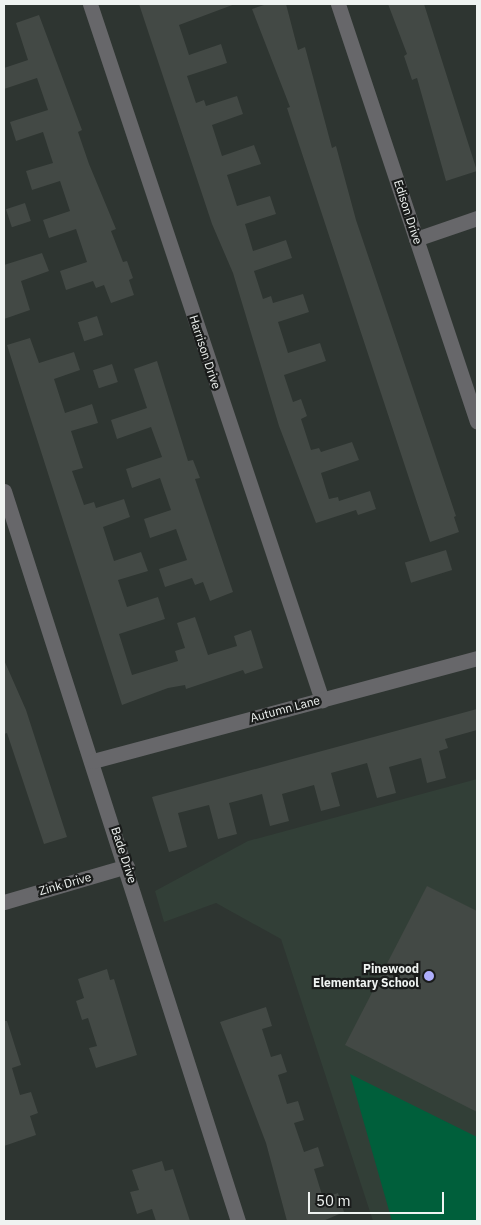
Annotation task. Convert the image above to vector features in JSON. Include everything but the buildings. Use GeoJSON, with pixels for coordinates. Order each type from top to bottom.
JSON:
{"type":"FeatureCollection","features":[{"type":"Feature","properties":{"kind":"street","name":"Harrison Drive"},"geometry":{"type":"LineString","coordinates":[[90,4],[322,700]]}},
{"type":"Feature","properties":{"kind":"street","name":"Edison Drive"},"geometry":{"type":"LineString","coordinates":[[338,4],[477,421]]}},
{"type":"Feature","properties":{"kind":"street"},"geometry":{"type":"LineString","coordinates":[[416,239],[477,218]]}},
{"type":"Feature","properties":{"kind":"street","name":"Bade Drive"},"geometry":{"type":"LineString","coordinates":[[4,491],[127,866],[238,1221]]}},
{"type":"Feature","properties":{"kind":"street","name":"Autumn Lane"},"geometry":{"type":"LineString","coordinates":[[93,761],[477,658]]}},
{"type":"Feature","properties":{"kind":"street","name":"Zink Drive"},"geometry":{"type":"LineString","coordinates":[[4,902],[127,866]]}},
{"type":"Feature","properties":{"kind":"shaded area"},"geometry":{"type":"Polygon","coordinates":[[[477,779],[477,1221],[373,1221],[281,939],[216,903],[164,922],[155,891],[248,841],[477,779]]]}},
{"type":"Feature","properties":{"kind":"green space"},"geometry":{"type":"Polygon","coordinates":[[[350,1074],[477,1137],[477,1221],[392,1221],[350,1074]]]}},
{"type":"Feature","properties":{"kind":"place","name":"Pinewood Elementary School"},"geometry":{"type":"Point","coordinates":[429,976]}}]}
